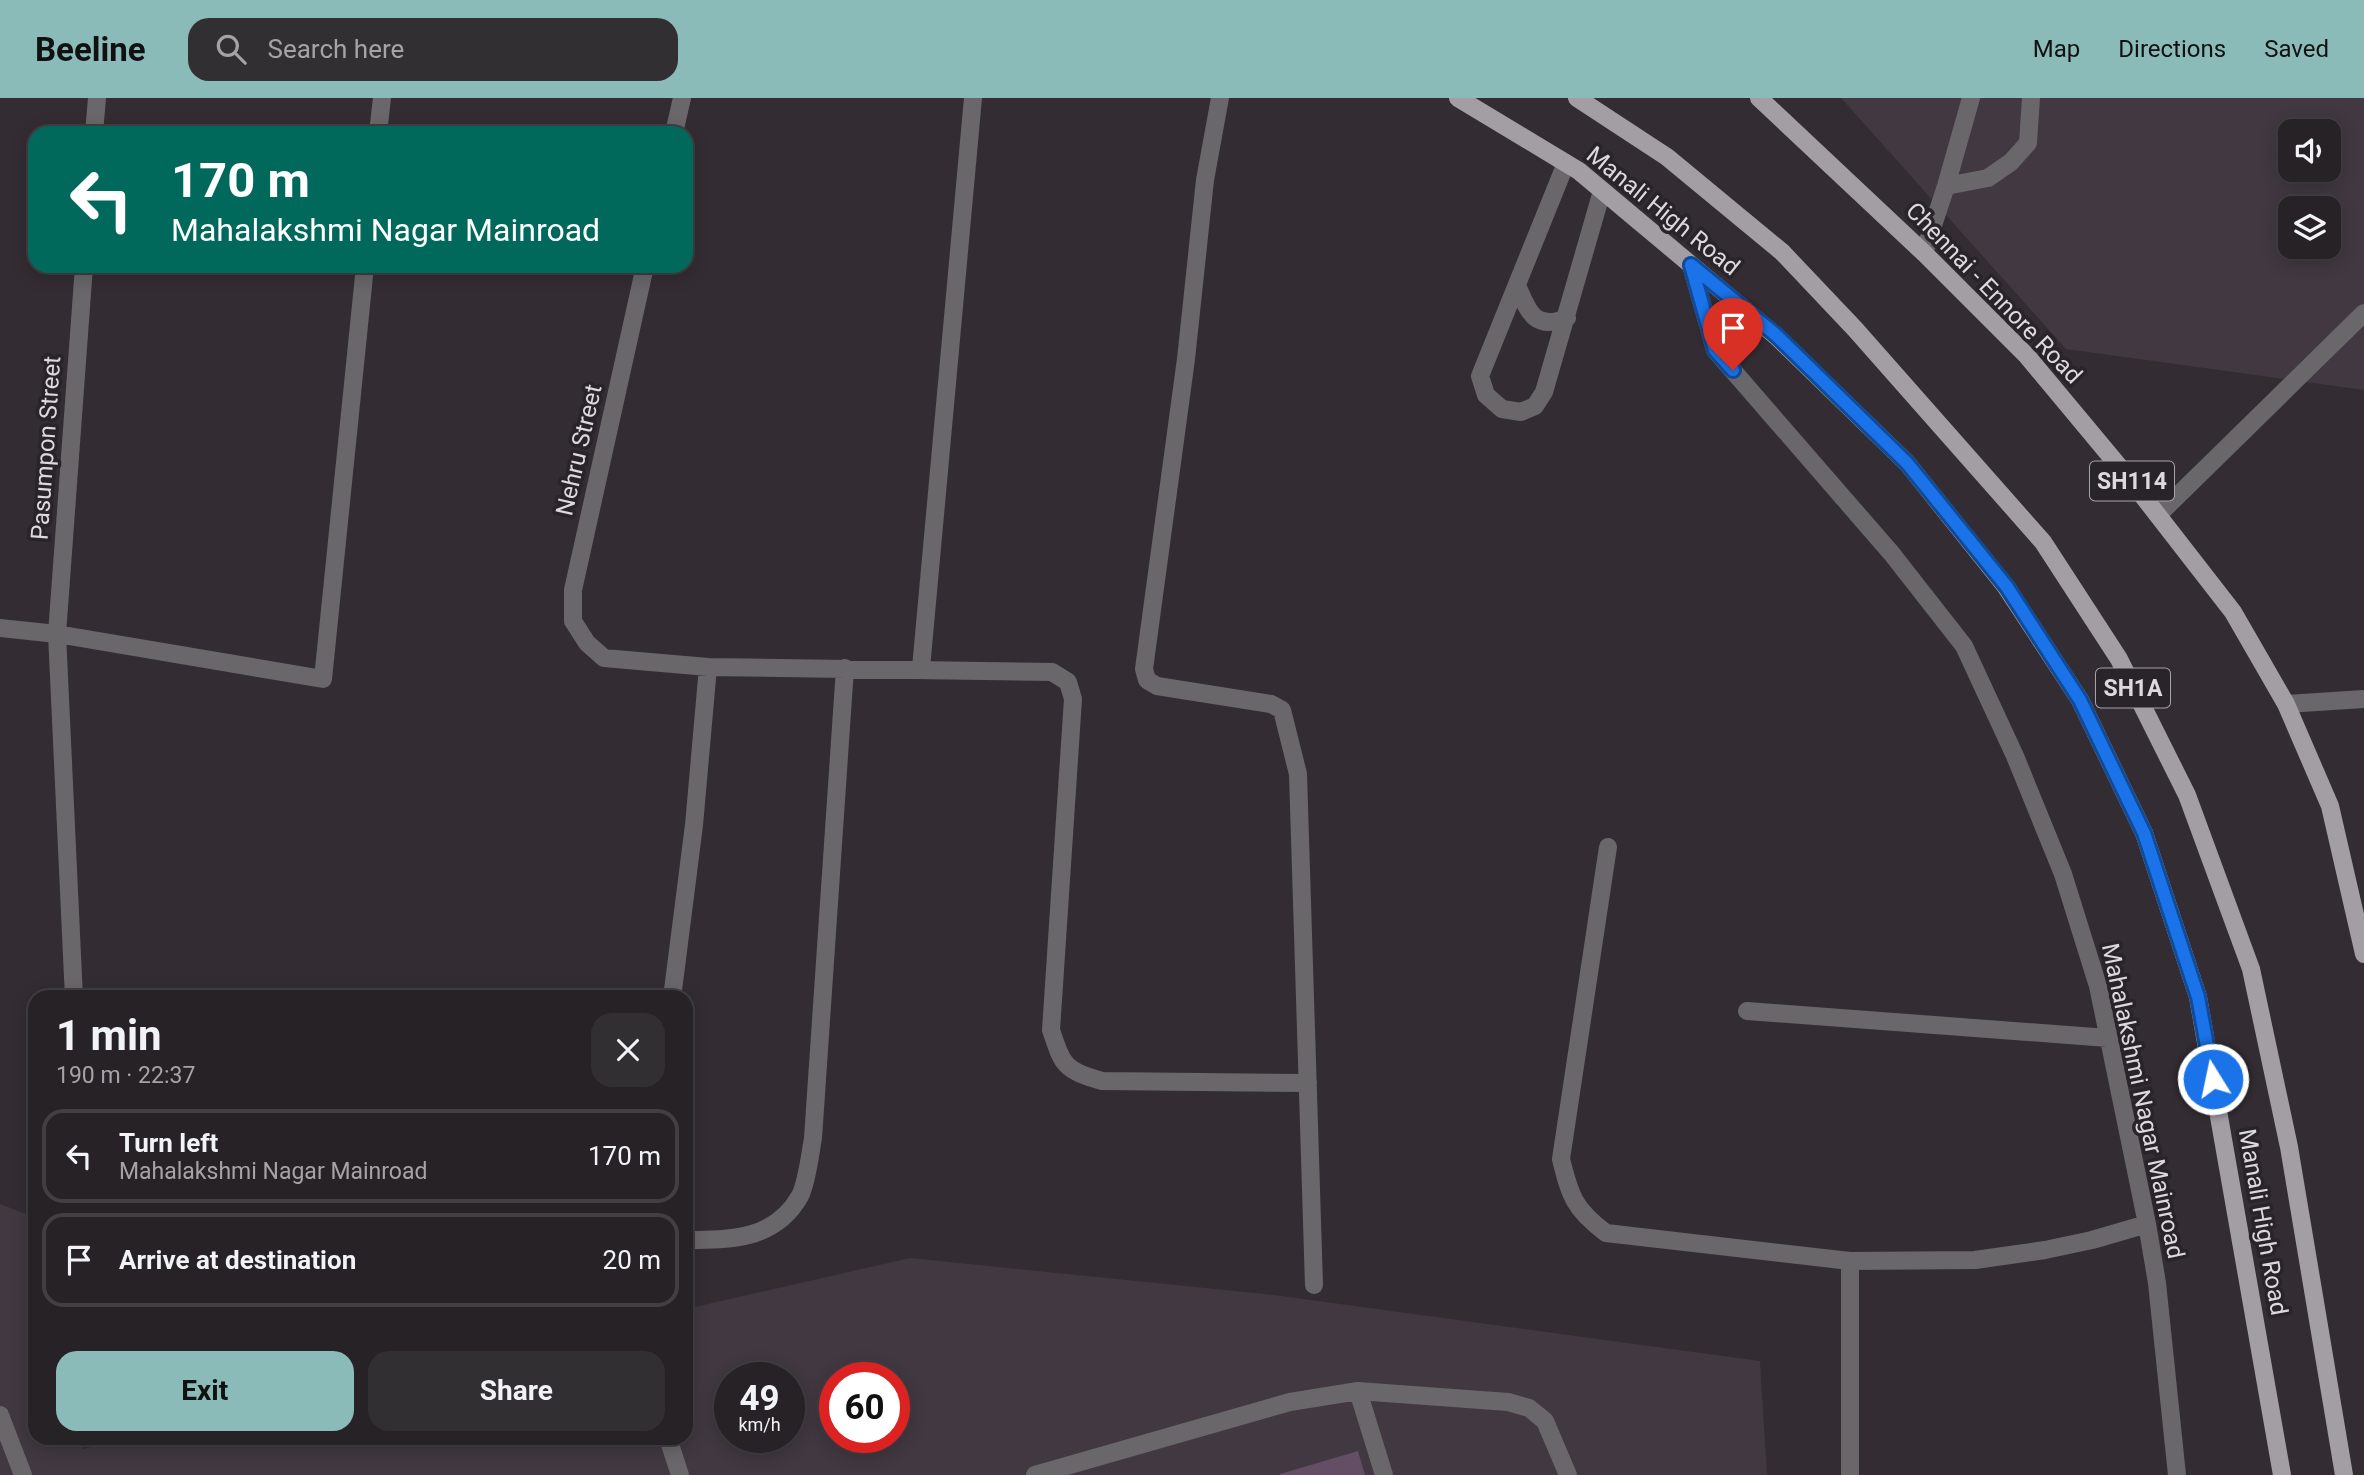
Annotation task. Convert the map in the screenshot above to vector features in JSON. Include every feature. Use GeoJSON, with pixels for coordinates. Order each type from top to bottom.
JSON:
{"type":"FeatureCollection","features":[{"type":"Feature","properties":{"kind":"main road","name":"Manali High Road"},"geometry":{"type":"LineString","coordinates":[[1458,98],[1566,163],[1776,335],[1907,463],[2007,587],[2080,700],[2144,833],[2198,997],[2282,1475]]}},
{"type":"Feature","properties":{"kind":"main road","name":"Manali High Road"},"geometry":{"type":"LineString","coordinates":[[1577,98],[1667,157],[1782,252],[1855,329],[2043,542],[2119,659],[2187,795],[2251,969],[2289,1147],[2343,1475]]}},
{"type":"Feature","properties":{"kind":"main road","name":"Chennai - Ennore Road"},"geometry":{"type":"LineString","coordinates":[[1759,98],[1924,253],[2027,356],[2158,514],[2233,612],[2286,704],[2330,806],[2364,954]]}},
{"type":"Feature","properties":{"kind":"street"},"geometry":{"type":"LineString","coordinates":[[95,126],[97,98]]}},
{"type":"Feature","properties":{"kind":"street"},"geometry":{"type":"LineString","coordinates":[[379,126],[382,98]]}},
{"type":"Feature","properties":{"kind":"street"},"geometry":{"type":"LineString","coordinates":[[676,126],[682,98]]}},
{"type":"Feature","properties":{"kind":"street"},"geometry":{"type":"LineString","coordinates":[[921,668],[973,98]]}},
{"type":"Feature","properties":{"kind":"street"},"geometry":{"type":"LineString","coordinates":[[1220,98],[1205,180],[1186,359],[1144,669],[1147,680],[1157,686],[1270,704],[1282,710],[1298,774],[1314,1284]]}},
{"type":"Feature","properties":{"kind":"street"},"geometry":{"type":"LineString","coordinates":[[1924,253],[1971,98]]}},
{"type":"Feature","properties":{"kind":"street"},"geometry":{"type":"LineString","coordinates":[[1946,186],[1988,178],[2011,162],[2028,143],[2031,98]]}},
{"type":"Feature","properties":{"kind":"street"},"geometry":{"type":"LineString","coordinates":[[1566,163],[1480,376],[1486,395],[1502,409],[1521,412],[1535,406],[1544,392],[1602,191]]}},
{"type":"Feature","properties":{"kind":"street","name":"Mahalakshmi Nagar Mainroad"},"geometry":{"type":"LineString","coordinates":[[1691,265],[1715,350],[1892,554],[1964,646],[2015,756],[2063,874],[2098,986],[2147,1224],[2157,1283],[2177,1475]]}},
{"type":"Feature","properties":{"kind":"street","name":"Pasumpon Street"},"geometry":{"type":"LineString","coordinates":[[74,990],[57,634],[84,273]]}},
{"type":"Feature","properties":{"kind":"street"},"geometry":{"type":"LineString","coordinates":[[0,628],[57,634],[323,679],[364,273]]}},
{"type":"Feature","properties":{"kind":"street","name":"Nehru Street"},"geometry":{"type":"LineString","coordinates":[[643,273],[573,590],[573,621],[587,643],[604,658],[708,667]]}},
{"type":"Feature","properties":{"kind":"street"},"geometry":{"type":"LineString","coordinates":[[1517,285],[1528,310],[1538,320],[1552,324],[1567,318]]}},
{"type":"Feature","properties":{"kind":"street"},"geometry":{"type":"LineString","coordinates":[[2158,514],[2364,313]]}},
{"type":"Feature","properties":{"kind":"street"},"geometry":{"type":"LineString","coordinates":[[673,990],[694,825],[708,667],[1052,672],[1068,682],[1073,699],[1051,1030],[1061,1060],[1079,1074],[1102,1081],[1308,1083]]}},
{"type":"Feature","properties":{"kind":"street"},"geometry":{"type":"LineString","coordinates":[[693,1240],[716,1240],[760,1233],[779,1222],[800,1195],[813,1139],[845,668]]}},
{"type":"Feature","properties":{"kind":"street"},"geometry":{"type":"LineString","coordinates":[[2286,704],[2364,699]]}},
{"type":"Feature","properties":{"kind":"street"},"geometry":{"type":"LineString","coordinates":[[1608,847],[1561,1158],[1570,1194],[1588,1219],[1606,1233],[1850,1261],[1975,1260],[2045,1250],[2147,1224]]}},
{"type":"Feature","properties":{"kind":"street"},"geometry":{"type":"LineString","coordinates":[[1747,1012],[2108,1038]]}},
{"type":"Feature","properties":{"kind":"street"},"geometry":{"type":"LineString","coordinates":[[1850,1261],[1850,1475]]}},
{"type":"Feature","properties":{"kind":"street"},"geometry":{"type":"LineString","coordinates":[[1035,1475],[1290,1402],[1358,1391],[1508,1402],[1529,1408],[1545,1421],[1569,1475]]}},
{"type":"Feature","properties":{"kind":"street"},"geometry":{"type":"LineString","coordinates":[[1358,1391],[1384,1475]]}},
{"type":"Feature","properties":{"kind":"street"},"geometry":{"type":"LineString","coordinates":[[0,1415],[23,1475]]}},
{"type":"Feature","properties":{"kind":"street"},"geometry":{"type":"LineString","coordinates":[[670,1445],[680,1475]]}},
{"type":"Feature","properties":{"kind":"shaded area"},"geometry":{"type":"Polygon","coordinates":[[[1841,98],[2364,98],[2364,390],[2066,349],[1841,98]]]}},
{"type":"Feature","properties":{"kind":"shaded area"},"geometry":{"type":"Polygon","coordinates":[[[0,1204],[28,1215],[28,1445],[82,1445],[83,1449],[99,1445],[693,1445],[693,1307],[910,1258],[1274,1295],[1760,1361],[1767,1475],[0,1475],[0,1204]]]}},
{"type":"Feature","properties":{"kind":"building"},"geometry":{"type":"Polygon","coordinates":[[[1358,1451],[1365,1475],[1280,1475],[1280,1474],[1358,1451]]]}},
{"type":"Feature","properties":{"kind":"route"},"geometry":{"type":"LineString","coordinates":[[1733,370],[1715,350],[1691,265],[1776,335],[1907,463],[2007,587],[2080,700],[2144,833],[2198,997],[2213,1079]]}}]}
